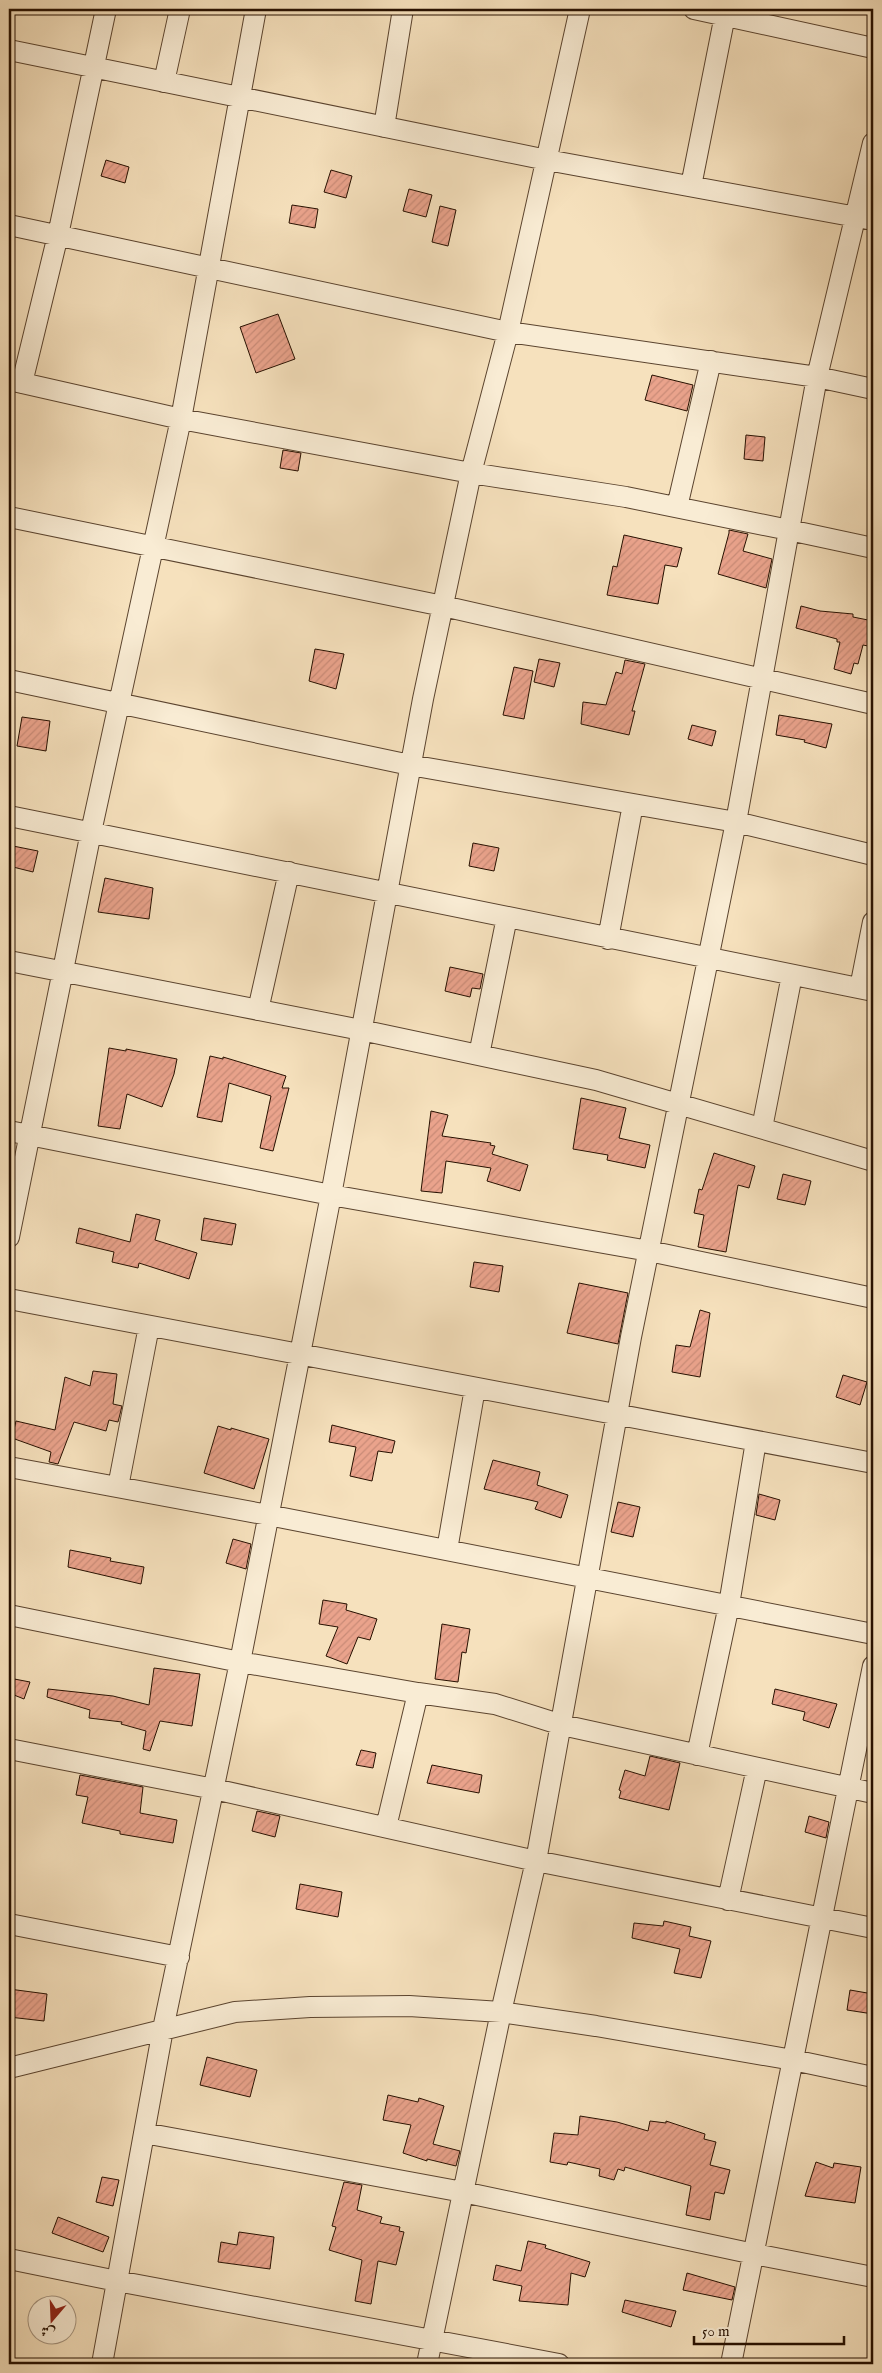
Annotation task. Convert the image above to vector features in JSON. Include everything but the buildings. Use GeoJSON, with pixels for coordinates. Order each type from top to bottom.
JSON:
{"type":"FeatureCollection","features":[{"type":"Feature","properties":{"kind":"street"},"geometry":{"type":"LineString","coordinates":[[106,9],[58,235],[16,381],[181,419],[471,473],[677,507],[873,548]]}},
{"type":"Feature","properties":{"kind":"street"},"geometry":{"type":"LineString","coordinates":[[164,82],[180,9]]}},
{"type":"Feature","properties":{"kind":"street"},"geometry":{"type":"LineString","coordinates":[[9,1237],[91,832],[181,419],[256,9]]}},
{"type":"Feature","properties":{"kind":"street"},"geometry":{"type":"LineString","coordinates":[[384,127],[402,9]]}},
{"type":"Feature","properties":{"kind":"street"},"geometry":{"type":"LineString","coordinates":[[102,2364],[163,2029],[240,1662],[331,1194],[410,765],[471,473],[508,332],[580,9]]}},
{"type":"Feature","properties":{"kind":"street"},"geometry":{"type":"LineString","coordinates":[[694,9],[873,48]]}},
{"type":"Feature","properties":{"kind":"street"},"geometry":{"type":"LineString","coordinates":[[691,186],[725,15]]}},
{"type":"Feature","properties":{"kind":"street"},"geometry":{"type":"LineString","coordinates":[[9,50],[547,160],[865,218]]}},
{"type":"Feature","properties":{"kind":"street"},"geometry":{"type":"LineString","coordinates":[[426,2364],[501,2012],[536,1861],[617,1414],[736,822],[818,377],[865,218],[873,144]]}},
{"type":"Feature","properties":{"kind":"street"},"geometry":{"type":"LineString","coordinates":[[9,225],[508,332],[818,377],[873,389]]}},
{"type":"Feature","properties":{"kind":"street"},"geometry":{"type":"LineString","coordinates":[[677,507],[711,362]]}},
{"type":"Feature","properties":{"kind":"street"},"geometry":{"type":"LineString","coordinates":[[9,517],[443,606],[873,704]]}},
{"type":"Feature","properties":{"kind":"street"},"geometry":{"type":"LineString","coordinates":[[9,680],[410,765],[736,822],[873,855]]}},
{"type":"Feature","properties":{"kind":"street"},"geometry":{"type":"LineString","coordinates":[[608,939],[633,804]]}},
{"type":"Feature","properties":{"kind":"street"},"geometry":{"type":"LineString","coordinates":[[9,816],[867,990],[873,922]]}},
{"type":"Feature","properties":{"kind":"street"},"geometry":{"type":"LineString","coordinates":[[258,1010],[289,872]]}},
{"type":"Feature","properties":{"kind":"street"},"geometry":{"type":"LineString","coordinates":[[479,1055],[507,917]]}},
{"type":"Feature","properties":{"kind":"street"},"geometry":{"type":"LineString","coordinates":[[9,961],[362,1030],[596,1080],[873,1161]]}},
{"type":"Feature","properties":{"kind":"street"},"geometry":{"type":"LineString","coordinates":[[762,1128],[792,974]]}},
{"type":"Feature","properties":{"kind":"street"},"geometry":{"type":"LineString","coordinates":[[9,1131],[331,1194],[649,1251],[873,1298]]}},
{"type":"Feature","properties":{"kind":"street"},"geometry":{"type":"LineString","coordinates":[[9,1299],[873,1463]]}},
{"type":"Feature","properties":{"kind":"street"},"geometry":{"type":"LineString","coordinates":[[118,1487],[149,1326]]}},
{"type":"Feature","properties":{"kind":"street"},"geometry":{"type":"LineString","coordinates":[[447,1550],[474,1388]]}},
{"type":"Feature","properties":{"kind":"street"},"geometry":{"type":"LineString","coordinates":[[697,1754],[729,1605],[756,1441]]}},
{"type":"Feature","properties":{"kind":"street"},"geometry":{"type":"LineString","coordinates":[[9,1467],[268,1515],[873,1634]]}},
{"type":"Feature","properties":{"kind":"street"},"geometry":{"type":"LineString","coordinates":[[9,1615],[240,1662],[418,1693],[495,1704],[562,1725],[873,1793]]}},
{"type":"Feature","properties":{"kind":"street"},"geometry":{"type":"LineString","coordinates":[[732,2364],[873,1666]]}},
{"type":"Feature","properties":{"kind":"street"},"geometry":{"type":"LineString","coordinates":[[386,1827],[418,1693]]}},
{"type":"Feature","properties":{"kind":"street"},"geometry":{"type":"LineString","coordinates":[[9,1749],[214,1789],[536,1861],[873,1928]]}},
{"type":"Feature","properties":{"kind":"street"},"geometry":{"type":"LineString","coordinates":[[728,1900],[758,1768]]}},
{"type":"Feature","properties":{"kind":"street"},"geometry":{"type":"LineString","coordinates":[[9,1924],[179,1956]]}},
{"type":"Feature","properties":{"kind":"street"},"geometry":{"type":"LineString","coordinates":[[9,2068],[235,2012],[310,2007],[409,2006],[501,2012],[596,2026],[793,2060],[873,2077]]}},
{"type":"Feature","properties":{"kind":"street"},"geometry":{"type":"LineString","coordinates":[[144,2132],[463,2192],[754,2254],[873,2277]]}},
{"type":"Feature","properties":{"kind":"street"},"geometry":{"type":"LineString","coordinates":[[9,2259],[431,2340],[516,2360],[559,2364]]}}]}
